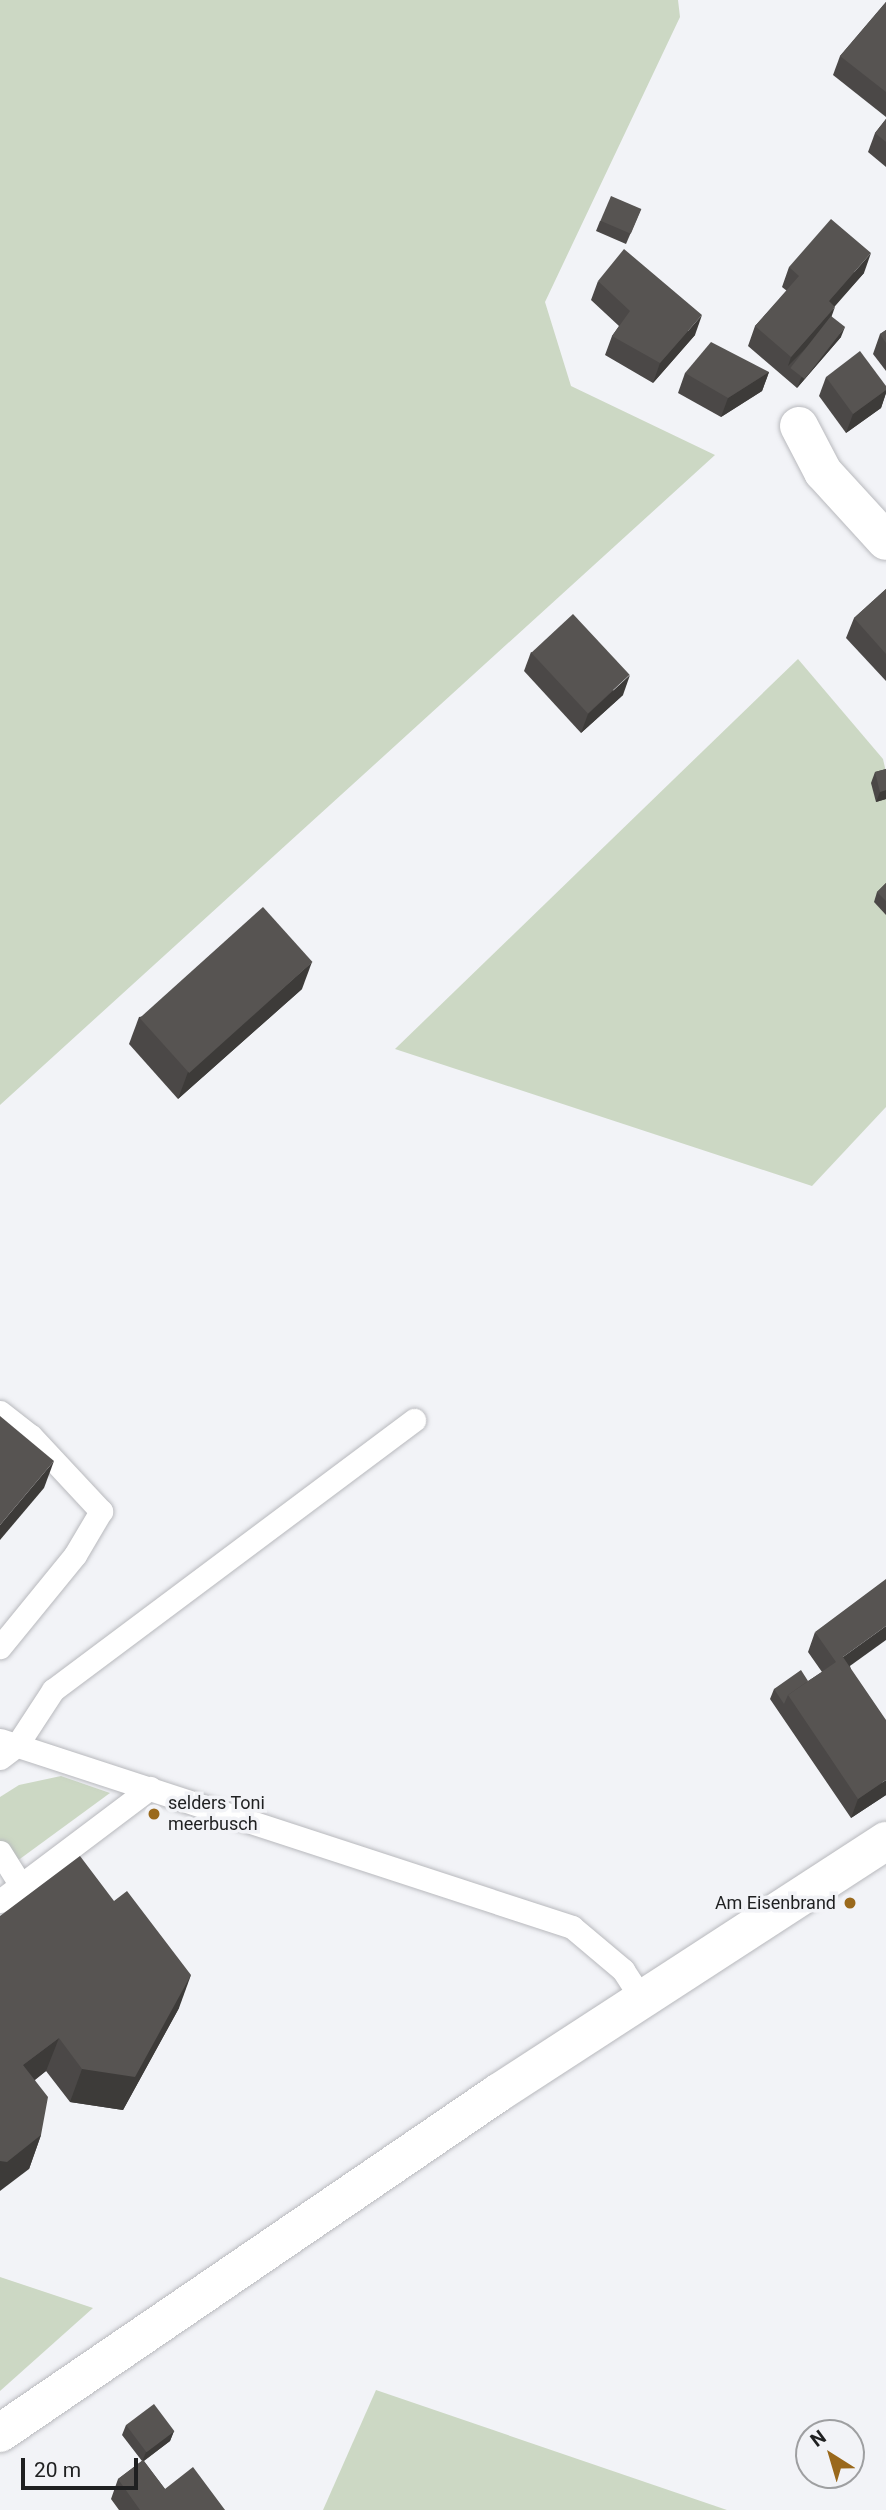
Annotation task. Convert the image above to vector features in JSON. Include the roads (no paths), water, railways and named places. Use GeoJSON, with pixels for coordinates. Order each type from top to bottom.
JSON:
{"type":"FeatureCollection","features":[{"type":"Feature","properties":{"kind":"main road"},"geometry":{"type":"LineString","coordinates":[[799,426],[823,472],[844,500],[886,541]]}},
{"type":"Feature","properties":{"kind":"main road"},"geometry":{"type":"LineString","coordinates":[[0,2433],[498,2093],[644,2002],[886,1841]]}},
{"type":"Feature","properties":{"kind":"lane"},"geometry":{"type":"LineString","coordinates":[[0,1412],[31,1436],[101,1511],[75,1555],[0,1647]]}},
{"type":"Feature","properties":{"kind":"lane"},"geometry":{"type":"LineString","coordinates":[[415,1420],[53,1690],[6,1747],[150,1788],[206,1813],[466,1899],[572,1927],[623,1970],[644,2002]]}},
{"type":"Feature","properties":{"kind":"lane"},"geometry":{"type":"LineString","coordinates":[[0,1901],[150,1788]]}},
{"type":"Feature","properties":{"kind":"lane"},"geometry":{"type":"LineString","coordinates":[[0,1852],[21,1885]]}},
{"type":"Feature","properties":{"kind":"place","name":"selders Toni meerbusch"},"geometry":{"type":"Point","coordinates":[154,1814]}},
{"type":"Feature","properties":{"kind":"place","name":"Am Eisenbrand"},"geometry":{"type":"Point","coordinates":[850,1903]}}]}
